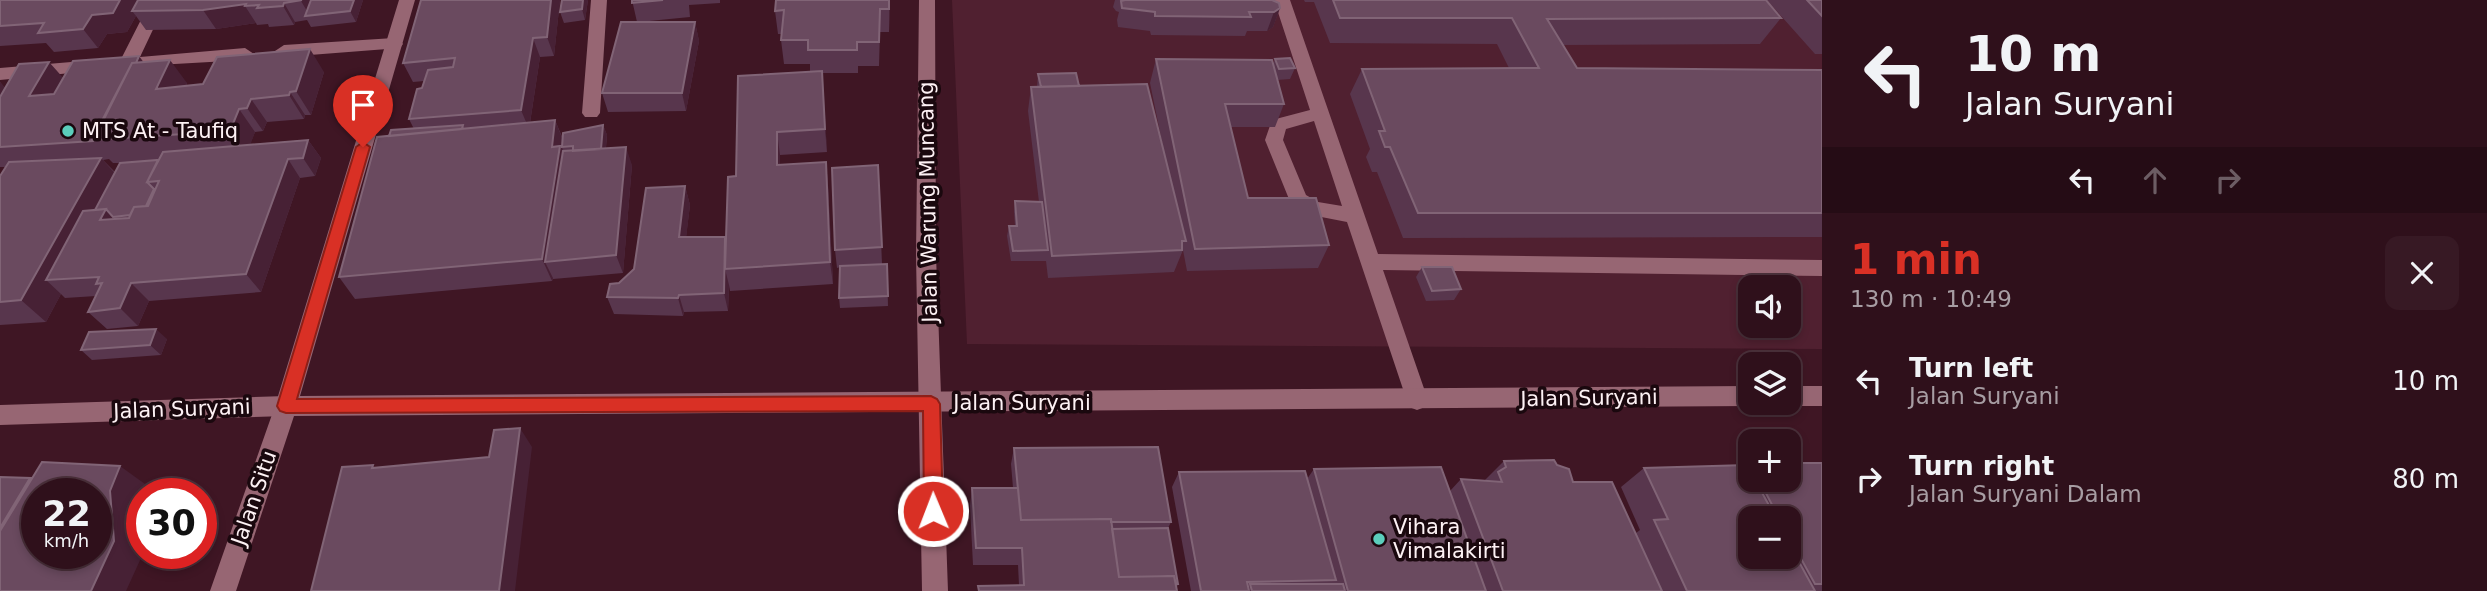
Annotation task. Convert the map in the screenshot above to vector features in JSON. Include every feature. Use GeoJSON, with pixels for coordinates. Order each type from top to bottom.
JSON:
{"type":"FeatureCollection","features":[{"type":"Feature","properties":{"kind":"street"},"geometry":{"type":"LineString","coordinates":[[128,63],[159,0]]}},
{"type":"Feature","properties":{"kind":"street","name":"Jalan Situ"},"geometry":{"type":"LineString","coordinates":[[223,591],[286,406],[407,0]]}},
{"type":"Feature","properties":{"kind":"street"},"geometry":{"type":"LineString","coordinates":[[592,113],[599,0]]}},
{"type":"Feature","properties":{"kind":"street","name":"Jalan Warung Muncang"},"geometry":{"type":"LineString","coordinates":[[927,0],[926,255],[935,591]]}},
{"type":"Feature","properties":{"kind":"street"},"geometry":{"type":"LineString","coordinates":[[1282,0],[1417,400]]}},
{"type":"Feature","properties":{"kind":"street"},"geometry":{"type":"LineString","coordinates":[[0,74],[394,44]]}},
{"type":"Feature","properties":{"kind":"street"},"geometry":{"type":"LineString","coordinates":[[1321,113],[1278,125],[1274,140],[1298,199],[1313,209],[1355,215]]}},
{"type":"Feature","properties":{"kind":"street"},"geometry":{"type":"LineString","coordinates":[[1370,262],[1822,268]]}},
{"type":"Feature","properties":{"kind":"street","name":"Jalan Suryani"},"geometry":{"type":"LineString","coordinates":[[0,415],[286,406],[931,404],[1738,396]]}},
{"type":"Feature","properties":{"kind":"street"},"geometry":{"type":"LineString","coordinates":[[1801,396],[1822,396]]}},
{"type":"Feature","properties":{"kind":"shaded area"},"geometry":{"type":"Polygon","coordinates":[[[952,0],[1822,0],[1822,349],[967,344],[952,0]]]}},
{"type":"Feature","properties":{"kind":"building"},"geometry":{"type":"Polygon","coordinates":[[[0,0],[120,0],[113,13],[92,15],[83,29],[38,33],[44,23],[0,26],[0,0]]]}},
{"type":"Feature","properties":{"kind":"building"},"geometry":{"type":"Polygon","coordinates":[[[138,0],[302,0],[284,3],[283,6],[257,8],[259,5],[245,6],[246,4],[203,10],[132,11],[138,0]]]}},
{"type":"Feature","properties":{"kind":"building"},"geometry":{"type":"Polygon","coordinates":[[[311,0],[354,0],[350,11],[305,16],[311,0]]]}},
{"type":"Feature","properties":{"kind":"building"},"geometry":{"type":"Polygon","coordinates":[[[421,0],[551,0],[547,37],[533,38],[521,110],[409,119],[417,89],[422,88],[428,70],[453,67],[455,58],[403,63],[421,0]]]}},
{"type":"Feature","properties":{"kind":"building"},"geometry":{"type":"Polygon","coordinates":[[[562,0],[583,0],[582,9],[560,12],[562,0]]]}},
{"type":"Feature","properties":{"kind":"building"},"geometry":{"type":"Polygon","coordinates":[[[632,0],[663,0],[632,3],[632,0]]]}},
{"type":"Feature","properties":{"kind":"building"},"geometry":{"type":"Polygon","coordinates":[[[776,0],[889,0],[889,9],[880,9],[879,42],[857,42],[857,50],[808,50],[808,40],[781,40],[784,10],[775,11],[776,0]]]}},
{"type":"Feature","properties":{"kind":"building"},"geometry":{"type":"Polygon","coordinates":[[[1272,0],[1279,3],[1280,8],[1274,12],[1249,12],[1251,17],[1155,16],[1155,12],[1122,8],[1121,1],[1272,0]]]}},
{"type":"Feature","properties":{"kind":"building"},"geometry":{"type":"Polygon","coordinates":[[[1333,0],[1766,0],[1781,18],[1547,19],[1577,68],[1822,70],[1822,213],[1418,213],[1390,147],[1385,147],[1379,131],[1385,131],[1362,69],[1539,68],[1512,18],[1340,18],[1333,0]]]}},
{"type":"Feature","properties":{"kind":"building"},"geometry":{"type":"Polygon","coordinates":[[[1807,0],[1822,0],[1822,16],[1807,0]]]}},
{"type":"Feature","properties":{"kind":"building"},"geometry":{"type":"Polygon","coordinates":[[[621,22],[695,22],[682,93],[602,93],[621,22]]]}},
{"type":"Feature","properties":{"kind":"building"},"geometry":{"type":"Polygon","coordinates":[[[310,49],[296,91],[290,92],[289,95],[251,99],[247,108],[239,109],[230,131],[92,140],[132,63],[170,60],[156,89],[203,84],[217,57],[310,49]]]}},
{"type":"Feature","properties":{"kind":"building"},"geometry":{"type":"Polygon","coordinates":[[[139,56],[136,63],[132,63],[93,141],[0,147],[0,97],[19,64],[49,62],[29,96],[54,94],[73,61],[139,56]]]}},
{"type":"Feature","properties":{"kind":"building"},"geometry":{"type":"Polygon","coordinates":[[[1290,58],[1295,68],[1279,69],[1275,59],[1290,58]]]}},
{"type":"Feature","properties":{"kind":"building"},"geometry":{"type":"Polygon","coordinates":[[[1156,59],[1272,60],[1284,104],[1225,104],[1248,198],[1316,198],[1329,245],[1195,249],[1156,59]]]}},
{"type":"Feature","properties":{"kind":"building"},"geometry":{"type":"Polygon","coordinates":[[[822,71],[825,129],[777,132],[777,165],[826,162],[830,262],[725,269],[728,177],[736,176],[738,76],[822,71]]]}},
{"type":"Feature","properties":{"kind":"building"},"geometry":{"type":"Polygon","coordinates":[[[1076,73],[1079,86],[1041,87],[1038,74],[1076,73]]]}},
{"type":"Feature","properties":{"kind":"building"},"geometry":{"type":"Polygon","coordinates":[[[1147,84],[1186,241],[1182,241],[1182,250],[1052,256],[1031,87],[1147,84]]]}},
{"type":"Feature","properties":{"kind":"building"},"geometry":{"type":"Polygon","coordinates":[[[555,120],[552,147],[560,146],[542,259],[339,277],[377,137],[555,120]]]}},
{"type":"Feature","properties":{"kind":"building"},"geometry":{"type":"Polygon","coordinates":[[[463,125],[462,129],[389,136],[391,130],[463,125]]]}},
{"type":"Feature","properties":{"kind":"building"},"geometry":{"type":"Polygon","coordinates":[[[603,125],[601,149],[573,151],[573,146],[562,147],[563,133],[603,125]]]}},
{"type":"Feature","properties":{"kind":"building"},"geometry":{"type":"Polygon","coordinates":[[[308,140],[303,158],[288,159],[246,274],[131,283],[120,308],[88,312],[102,283],[96,284],[99,277],[46,280],[83,211],[106,209],[100,220],[129,218],[134,207],[148,206],[159,181],[147,182],[163,152],[308,140]]]}},
{"type":"Feature","properties":{"kind":"building"},"geometry":{"type":"Polygon","coordinates":[[[626,147],[616,255],[545,262],[563,151],[626,147]]]}},
{"type":"Feature","properties":{"kind":"building"},"geometry":{"type":"Polygon","coordinates":[[[101,158],[21,300],[0,302],[0,176],[9,162],[101,158]]]}},
{"type":"Feature","properties":{"kind":"building"},"geometry":{"type":"Polygon","coordinates":[[[158,160],[147,182],[154,189],[146,206],[134,207],[130,215],[113,217],[106,209],[95,210],[120,163],[158,160]]]}},
{"type":"Feature","properties":{"kind":"building"},"geometry":{"type":"Polygon","coordinates":[[[878,165],[882,247],[835,250],[832,168],[878,165]]]}},
{"type":"Feature","properties":{"kind":"building"},"geometry":{"type":"Polygon","coordinates":[[[685,186],[679,237],[725,237],[724,293],[679,295],[678,298],[607,297],[610,284],[619,283],[634,269],[646,188],[685,186]]]}},
{"type":"Feature","properties":{"kind":"building"},"geometry":{"type":"Polygon","coordinates":[[[1015,201],[1042,202],[1048,250],[1013,251],[1009,226],[1017,226],[1015,201]]]}},
{"type":"Feature","properties":{"kind":"building"},"geometry":{"type":"Polygon","coordinates":[[[887,264],[888,296],[839,298],[840,266],[887,264]]]}},
{"type":"Feature","properties":{"kind":"building"},"geometry":{"type":"Polygon","coordinates":[[[1422,267],[1452,267],[1461,289],[1432,291],[1422,267]]]}},
{"type":"Feature","properties":{"kind":"building"},"geometry":{"type":"Polygon","coordinates":[[[156,329],[150,345],[81,350],[89,332],[156,329]]]}},
{"type":"Feature","properties":{"kind":"building"},"geometry":{"type":"Polygon","coordinates":[[[520,428],[499,591],[311,591],[342,467],[373,465],[372,468],[489,457],[494,430],[520,428]]]}},
{"type":"Feature","properties":{"kind":"building"},"geometry":{"type":"Polygon","coordinates":[[[1158,447],[1171,522],[1111,522],[1111,519],[1021,520],[1014,448],[1158,447]]]}},
{"type":"Feature","properties":{"kind":"building"},"geometry":{"type":"Polygon","coordinates":[[[1554,460],[1557,465],[1569,469],[1573,482],[1612,482],[1662,591],[1503,591],[1461,479],[1502,482],[1498,472],[1506,467],[1504,461],[1554,460]]]}},
{"type":"Feature","properties":{"kind":"building"},"geometry":{"type":"Polygon","coordinates":[[[42,462],[120,466],[112,486],[112,478],[32,478],[42,462]]]}},
{"type":"Feature","properties":{"kind":"building"},"geometry":{"type":"Polygon","coordinates":[[[1801,463],[1822,463],[1822,584],[1815,584],[1801,559],[1801,506],[1773,506],[1765,492],[1801,492],[1801,463]]]}},
{"type":"Feature","properties":{"kind":"building"},"geometry":{"type":"Polygon","coordinates":[[[1738,465],[1738,492],[1762,492],[1769,506],[1738,506],[1738,569],[1801,569],[1801,566],[1815,591],[1687,591],[1654,520],[1668,519],[1644,468],[1738,465]]]}},
{"type":"Feature","properties":{"kind":"building","name":"Vihara Vimalakirti"},"geometry":{"type":"Polygon","coordinates":[[[1441,467],[1486,591],[1348,591],[1314,469],[1441,467]]]}},
{"type":"Feature","properties":{"kind":"building"},"geometry":{"type":"Polygon","coordinates":[[[1305,471],[1336,580],[1247,582],[1249,591],[1201,591],[1179,472],[1305,471]]]}},
{"type":"Feature","properties":{"kind":"building"},"geometry":{"type":"Polygon","coordinates":[[[0,477],[30,478],[21,478],[21,493],[0,528],[0,477]]]}},
{"type":"Feature","properties":{"kind":"building"},"geometry":{"type":"Polygon","coordinates":[[[972,488],[1018,488],[1021,520],[1111,519],[1119,577],[1174,576],[1177,591],[979,591],[978,586],[1024,585],[1022,548],[976,548],[972,488]]]}},
{"type":"Feature","properties":{"kind":"building"},"geometry":{"type":"Polygon","coordinates":[[[21,496],[21,569],[101,569],[91,591],[0,591],[0,531],[21,496]]]}},
{"type":"Feature","properties":{"kind":"building"},"geometry":{"type":"Polygon","coordinates":[[[1168,528],[1178,584],[1174,576],[1119,577],[1112,529],[1168,528]]]}},
{"type":"Feature","properties":{"kind":"building"},"geometry":{"type":"Polygon","coordinates":[[[1250,584],[1343,584],[1345,591],[1252,591],[1250,584]]]}},
{"type":"Feature","properties":{"kind":"place","name":"MTS At - Taufiq"},"geometry":{"type":"Point","coordinates":[68,131]}},
{"type":"Feature","properties":{"kind":"place","name":"Vihara Vimalakirti"},"geometry":{"type":"Point","coordinates":[1379,539]}},
{"type":"Feature","properties":{"kind":"route"},"geometry":{"type":"LineString","coordinates":[[363,147],[286,406],[931,404],[933,511]]}}]}
